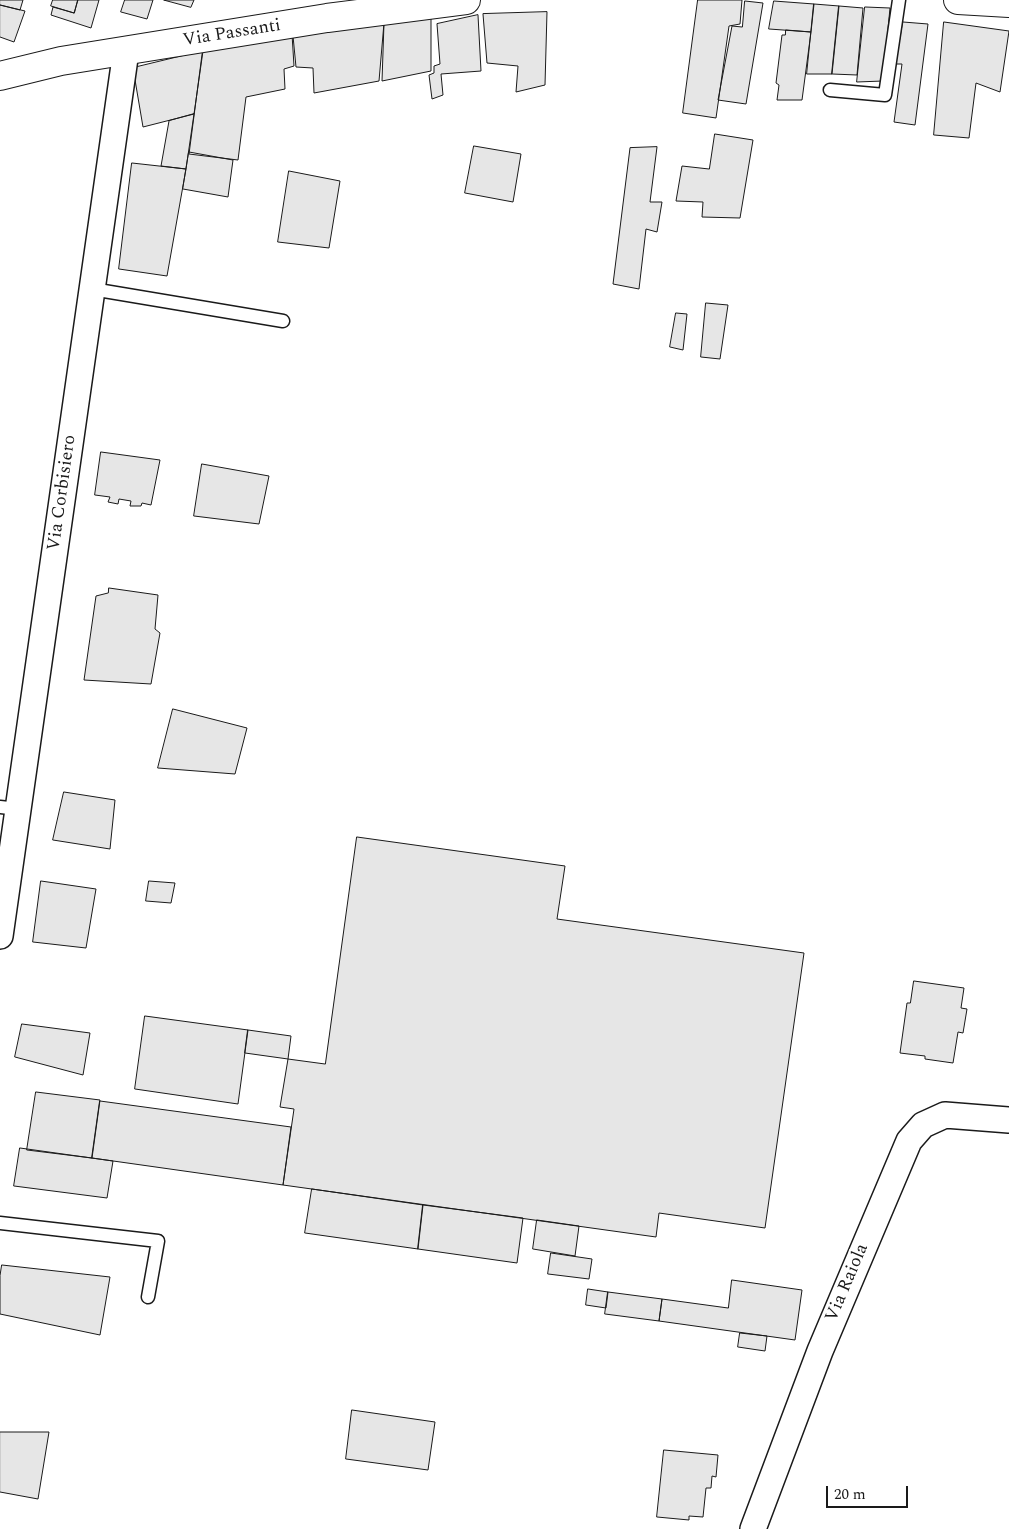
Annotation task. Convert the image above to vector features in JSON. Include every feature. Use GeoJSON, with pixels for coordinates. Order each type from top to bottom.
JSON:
{"type":"FeatureCollection","features":[{"type":"Feature","properties":{"kind":"street","name":"Via Passanti"},"geometry":{"type":"LineString","coordinates":[[0,76],[61,61],[327,18],[466,0]]}},
{"type":"Feature","properties":{"kind":"street"},"geometry":{"type":"LineString","coordinates":[[958,0],[1009,3]]}},
{"type":"Feature","properties":{"kind":"street","name":"Via Corbisiero"},"geometry":{"type":"LineString","coordinates":[[0,936],[9,808],[92,289],[126,51]]}},
{"type":"Feature","properties":{"kind":"street","name":"Via Raiola"},"geometry":{"type":"LineString","coordinates":[[753,1529],[820,1351],[909,1141],[923,1125],[945,1115],[1009,1120]]}},
{"type":"Feature","properties":{"kind":"lane"},"geometry":{"type":"LineString","coordinates":[[830,90],[885,96],[899,0]]}},
{"type":"Feature","properties":{"kind":"lane"},"geometry":{"type":"LineString","coordinates":[[92,289],[283,321]]}},
{"type":"Feature","properties":{"kind":"lane"},"geometry":{"type":"LineString","coordinates":[[0,1224],[158,1241],[148,1297]]}},
{"type":"Feature","properties":{"kind":"building"},"geometry":{"type":"Polygon","coordinates":[[[0,0],[23,0],[20,10],[0,5],[0,0]]]}},
{"type":"Feature","properties":{"kind":"building"},"geometry":{"type":"Polygon","coordinates":[[[53,0],[78,0],[74,13],[51,6],[53,0]]]}},
{"type":"Feature","properties":{"kind":"building"},"geometry":{"type":"Polygon","coordinates":[[[78,0],[99,0],[91,28],[51,15],[53,7],[74,13],[78,0]]]}},
{"type":"Feature","properties":{"kind":"building"},"geometry":{"type":"Polygon","coordinates":[[[125,0],[153,0],[147,19],[121,12],[125,0]]]}},
{"type":"Feature","properties":{"kind":"building"},"geometry":{"type":"Polygon","coordinates":[[[164,0],[194,0],[191,7],[164,0]]]}},
{"type":"Feature","properties":{"kind":"building"},"geometry":{"type":"Polygon","coordinates":[[[698,0],[742,0],[740,24],[729,26],[716,118],[683,113],[698,0]]]}},
{"type":"Feature","properties":{"kind":"building"},"geometry":{"type":"Polygon","coordinates":[[[745,1],[763,3],[746,104],[718,100],[732,26],[742,27],[745,1]]]}},
{"type":"Feature","properties":{"kind":"building"},"geometry":{"type":"Polygon","coordinates":[[[774,1],[814,4],[811,32],[769,29],[774,1]]]}},
{"type":"Feature","properties":{"kind":"building"},"geometry":{"type":"Polygon","coordinates":[[[814,4],[839,6],[832,74],[807,74],[814,4]]]}},
{"type":"Feature","properties":{"kind":"building"},"geometry":{"type":"Polygon","coordinates":[[[0,5],[25,11],[14,42],[0,37],[0,5]]]}},
{"type":"Feature","properties":{"kind":"building"},"geometry":{"type":"Polygon","coordinates":[[[839,6],[863,8],[857,75],[832,74],[839,6]]]}},
{"type":"Feature","properties":{"kind":"building"},"geometry":{"type":"Polygon","coordinates":[[[865,7],[890,8],[883,81],[857,82],[865,7]]]}},
{"type":"Feature","properties":{"kind":"building"},"geometry":{"type":"Polygon","coordinates":[[[547,12],[545,85],[516,92],[518,66],[487,63],[483,14],[547,12]]]}},
{"type":"Feature","properties":{"kind":"building"},"geometry":{"type":"Polygon","coordinates":[[[478,15],[481,71],[441,74],[443,95],[432,99],[429,75],[434,73],[434,66],[440,64],[437,24],[478,15]]]}},
{"type":"Feature","properties":{"kind":"building"},"geometry":{"type":"Polygon","coordinates":[[[431,16],[431,71],[382,81],[384,23],[431,16]]]}},
{"type":"Feature","properties":{"kind":"building"},"geometry":{"type":"Polygon","coordinates":[[[903,22],[928,24],[915,125],[894,122],[902,64],[896,64],[903,22]]]}},
{"type":"Feature","properties":{"kind":"building"},"geometry":{"type":"Polygon","coordinates":[[[944,22],[1009,31],[1000,92],[976,83],[969,138],[934,135],[944,22]]]}},
{"type":"Feature","properties":{"kind":"building"},"geometry":{"type":"Polygon","coordinates":[[[384,23],[379,81],[314,93],[313,68],[296,67],[293,36],[384,23]]]}},
{"type":"Feature","properties":{"kind":"building"},"geometry":{"type":"Polygon","coordinates":[[[786,30],[811,32],[802,100],[777,100],[779,85],[776,83],[782,35],[785,35],[786,30]]]}},
{"type":"Feature","properties":{"kind":"building"},"geometry":{"type":"Polygon","coordinates":[[[292,34],[294,66],[284,69],[285,89],[246,97],[238,160],[189,154],[203,47],[292,34]]]}},
{"type":"Feature","properties":{"kind":"building"},"geometry":{"type":"Polygon","coordinates":[[[203,51],[194,114],[143,127],[133,68],[203,51]]]}},
{"type":"Feature","properties":{"kind":"building"},"geometry":{"type":"Polygon","coordinates":[[[194,114],[186,169],[161,166],[169,121],[194,114]]]}},
{"type":"Feature","properties":{"kind":"building"},"geometry":{"type":"Polygon","coordinates":[[[715,134],[753,140],[740,218],[702,217],[703,202],[676,201],[682,166],[709,169],[715,134]]]}},
{"type":"Feature","properties":{"kind":"building"},"geometry":{"type":"Polygon","coordinates":[[[474,146],[521,154],[513,202],[465,193],[474,146]]]}},
{"type":"Feature","properties":{"kind":"building"},"geometry":{"type":"Polygon","coordinates":[[[657,147],[650,202],[662,202],[657,232],[646,229],[639,289],[613,284],[630,148],[657,147]]]}},
{"type":"Feature","properties":{"kind":"building"},"geometry":{"type":"Polygon","coordinates":[[[189,152],[233,160],[228,197],[183,189],[189,152]]]}},
{"type":"Feature","properties":{"kind":"building"},"geometry":{"type":"Polygon","coordinates":[[[132,163],[186,169],[167,276],[119,269],[132,163]]]}},
{"type":"Feature","properties":{"kind":"building"},"geometry":{"type":"Polygon","coordinates":[[[289,171],[340,181],[329,248],[278,242],[289,171]]]}},
{"type":"Feature","properties":{"kind":"building"},"geometry":{"type":"Polygon","coordinates":[[[706,303],[728,305],[720,359],[701,357],[706,303]]]}},
{"type":"Feature","properties":{"kind":"building"},"geometry":{"type":"Polygon","coordinates":[[[676,313],[687,314],[683,350],[670,347],[676,313]]]}},
{"type":"Feature","properties":{"kind":"building"},"geometry":{"type":"Polygon","coordinates":[[[101,452],[160,460],[151,505],[142,503],[141,506],[130,506],[131,501],[119,499],[118,504],[108,502],[110,497],[95,495],[101,452]]]}},
{"type":"Feature","properties":{"kind":"building"},"geometry":{"type":"Polygon","coordinates":[[[202,464],[269,476],[259,524],[194,516],[202,464]]]}},
{"type":"Feature","properties":{"kind":"building"},"geometry":{"type":"Polygon","coordinates":[[[109,588],[158,595],[155,629],[160,633],[151,684],[84,680],[96,596],[108,593],[109,588]]]}},
{"type":"Feature","properties":{"kind":"building"},"geometry":{"type":"Polygon","coordinates":[[[173,709],[247,728],[235,774],[158,768],[173,709]]]}},
{"type":"Feature","properties":{"kind":"building"},"geometry":{"type":"Polygon","coordinates":[[[64,792],[115,800],[110,849],[53,840],[64,792]]]}},
{"type":"Feature","properties":{"kind":"building"},"geometry":{"type":"Polygon","coordinates":[[[357,837],[565,866],[557,919],[804,953],[765,1228],[659,1213],[656,1237],[283,1185],[294,1109],[280,1107],[288,1059],[325,1064],[357,837]]]}},
{"type":"Feature","properties":{"kind":"building"},"geometry":{"type":"Polygon","coordinates":[[[41,881],[96,889],[86,948],[33,942],[41,881]]]}},
{"type":"Feature","properties":{"kind":"building"},"geometry":{"type":"Polygon","coordinates":[[[149,881],[175,883],[171,903],[146,901],[149,881]]]}},
{"type":"Feature","properties":{"kind":"building"},"geometry":{"type":"Polygon","coordinates":[[[914,981],[964,988],[961,1008],[967,1009],[963,1033],[958,1032],[953,1063],[925,1059],[925,1056],[900,1053],[907,1003],[910,1003],[914,981]]]}},
{"type":"Feature","properties":{"kind":"building"},"geometry":{"type":"Polygon","coordinates":[[[145,1016],[248,1030],[238,1104],[135,1089],[145,1016]]]}},
{"type":"Feature","properties":{"kind":"building"},"geometry":{"type":"Polygon","coordinates":[[[22,1024],[90,1033],[83,1075],[15,1057],[22,1024]]]}},
{"type":"Feature","properties":{"kind":"building"},"geometry":{"type":"Polygon","coordinates":[[[248,1030],[291,1036],[288,1059],[245,1053],[248,1030]]]}},
{"type":"Feature","properties":{"kind":"building"},"geometry":{"type":"Polygon","coordinates":[[[36,1092],[100,1100],[92,1158],[27,1150],[36,1092]]]}},
{"type":"Feature","properties":{"kind":"building"},"geometry":{"type":"Polygon","coordinates":[[[100,1101],[291,1127],[283,1185],[92,1158],[100,1101]]]}},
{"type":"Feature","properties":{"kind":"building"},"geometry":{"type":"Polygon","coordinates":[[[20,1148],[113,1161],[107,1198],[14,1186],[20,1148]]]}},
{"type":"Feature","properties":{"kind":"building"},"geometry":{"type":"Polygon","coordinates":[[[312,1189],[423,1205],[418,1249],[305,1233],[312,1189]]]}},
{"type":"Feature","properties":{"kind":"building"},"geometry":{"type":"Polygon","coordinates":[[[423,1205],[523,1218],[517,1263],[418,1249],[423,1205]]]}},
{"type":"Feature","properties":{"kind":"building"},"geometry":{"type":"Polygon","coordinates":[[[537,1220],[579,1226],[575,1256],[533,1249],[537,1220]]]}},
{"type":"Feature","properties":{"kind":"building"},"geometry":{"type":"Polygon","coordinates":[[[551,1253],[592,1259],[589,1279],[548,1274],[551,1253]]]}},
{"type":"Feature","properties":{"kind":"building"},"geometry":{"type":"Polygon","coordinates":[[[2,1265],[110,1277],[100,1335],[0,1314],[0,1276],[2,1265]]]}},
{"type":"Feature","properties":{"kind":"building"},"geometry":{"type":"Polygon","coordinates":[[[732,1280],[802,1290],[795,1340],[659,1321],[662,1299],[728,1308],[732,1280]]]}},
{"type":"Feature","properties":{"kind":"building"},"geometry":{"type":"Polygon","coordinates":[[[588,1289],[608,1292],[606,1308],[586,1305],[588,1289]]]}},
{"type":"Feature","properties":{"kind":"building"},"geometry":{"type":"Polygon","coordinates":[[[608,1292],[662,1299],[659,1321],[605,1314],[608,1292]]]}},
{"type":"Feature","properties":{"kind":"building"},"geometry":{"type":"Polygon","coordinates":[[[740,1333],[767,1336],[765,1351],[738,1347],[740,1333]]]}},
{"type":"Feature","properties":{"kind":"building"},"geometry":{"type":"Polygon","coordinates":[[[352,1410],[435,1422],[428,1470],[346,1459],[352,1410]]]}},
{"type":"Feature","properties":{"kind":"building"},"geometry":{"type":"Polygon","coordinates":[[[0,1432],[49,1432],[38,1499],[0,1492],[0,1432]]]}},
{"type":"Feature","properties":{"kind":"building"},"geometry":{"type":"Polygon","coordinates":[[[664,1450],[718,1455],[716,1477],[712,1476],[711,1488],[706,1488],[703,1517],[689,1516],[689,1520],[657,1517],[664,1450]]]}}]}
